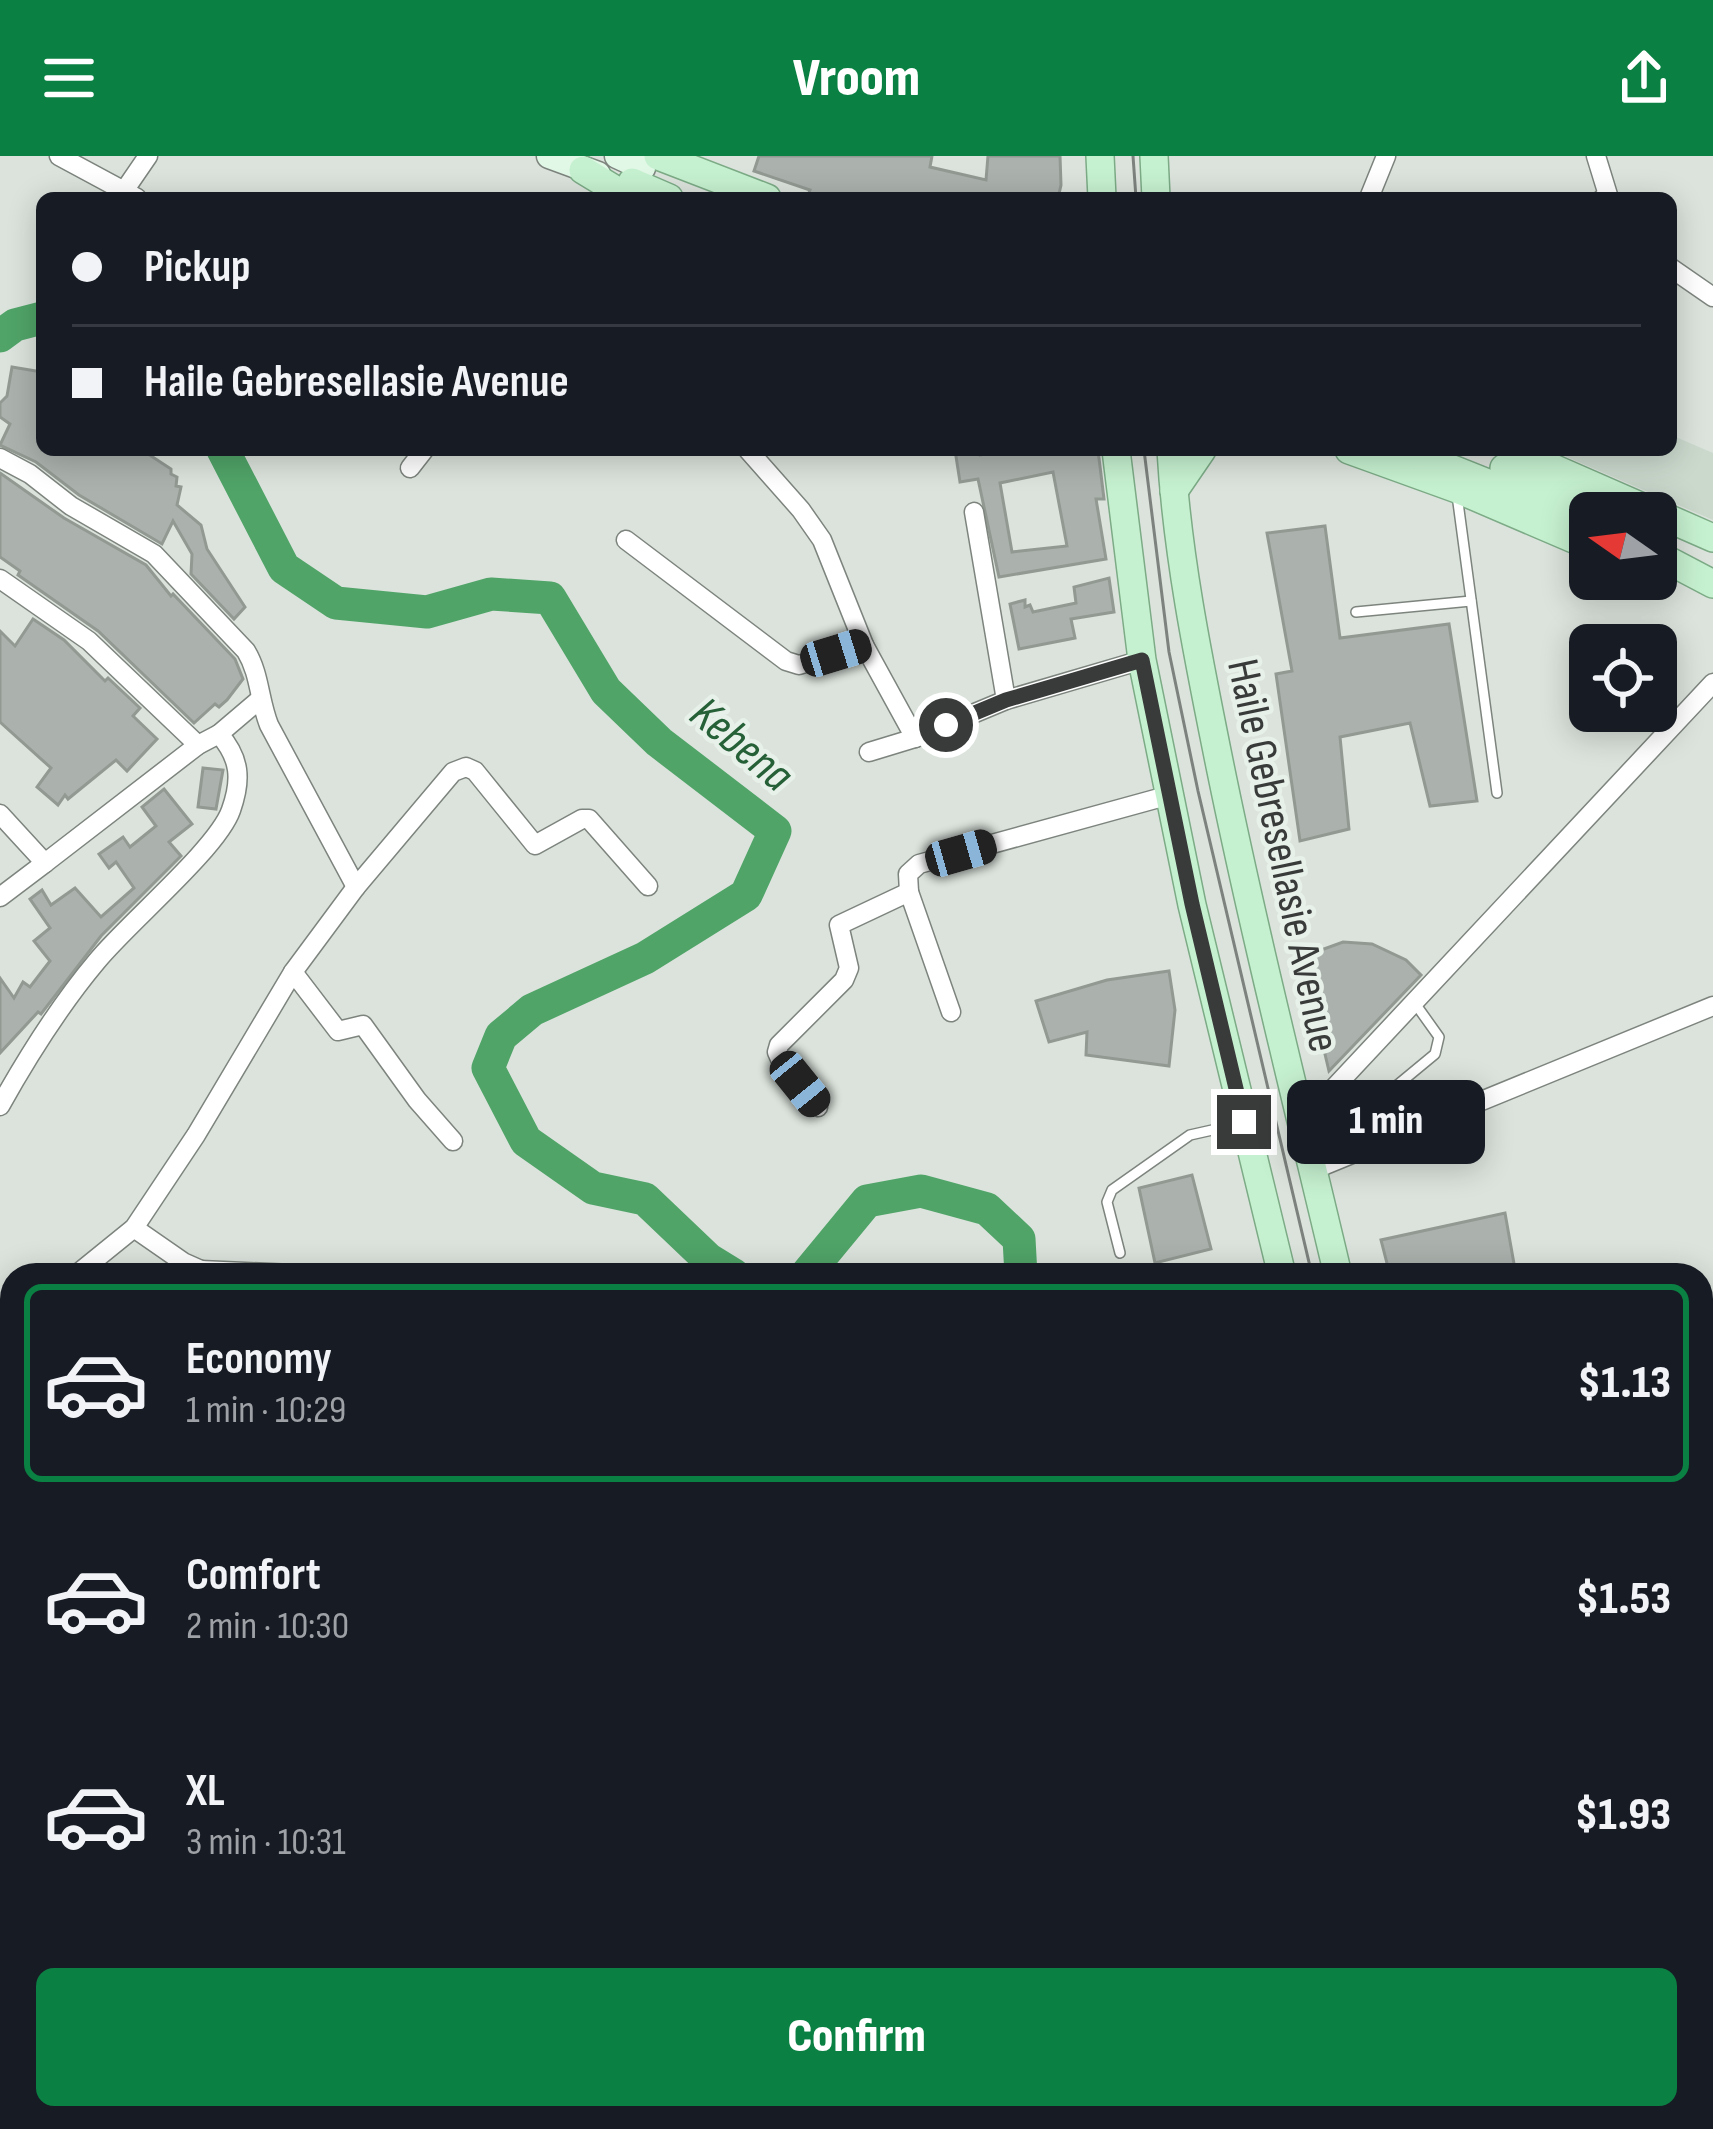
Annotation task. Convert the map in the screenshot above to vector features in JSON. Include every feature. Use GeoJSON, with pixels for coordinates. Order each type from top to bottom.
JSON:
{"type":"FeatureCollection","features":[{"type":"Feature","properties":{"kind":"main road"},"geometry":{"type":"LineString","coordinates":[[549,156],[583,170],[636,172],[699,162],[756,192]]}},
{"type":"Feature","properties":{"kind":"main road"},"geometry":{"type":"LineString","coordinates":[[1154,156],[1156,192]]}},
{"type":"Feature","properties":{"kind":"main road"},"geometry":{"type":"LineString","coordinates":[[1099,192],[1101,162]]}},
{"type":"Feature","properties":{"kind":"main road"},"geometry":{"type":"LineString","coordinates":[[636,172],[661,192]]}},
{"type":"Feature","properties":{"kind":"main road"},"geometry":{"type":"LineString","coordinates":[[636,172],[698,192]]}},
{"type":"Feature","properties":{"kind":"main road"},"geometry":{"type":"LineString","coordinates":[[1117,456],[1142,660],[1279,1263]]}},
{"type":"Feature","properties":{"kind":"main road","name":"Haile Gebresellasie Avenue"},"geometry":{"type":"LineString","coordinates":[[1172,456],[1203,685],[1335,1263]]}},
{"type":"Feature","properties":{"kind":"main road"},"geometry":{"type":"LineString","coordinates":[[1174,491],[1198,456]]}},
{"type":"Feature","properties":{"kind":"main road"},"geometry":{"type":"LineString","coordinates":[[1364,456],[1569,537]]}},
{"type":"Feature","properties":{"kind":"main road"},"geometry":{"type":"LineString","coordinates":[[1421,456],[1569,516]]}},
{"type":"Feature","properties":{"kind":"main road"},"geometry":{"type":"LineString","coordinates":[[1491,456],[1551,466],[1713,538]]}},
{"type":"Feature","properties":{"kind":"main road"},"geometry":{"type":"LineString","coordinates":[[1551,466],[1585,492]]}},
{"type":"Feature","properties":{"kind":"main road"},"geometry":{"type":"LineString","coordinates":[[1677,550],[1712,580]]}},
{"type":"Feature","properties":{"kind":"main road"},"geometry":{"type":"LineString","coordinates":[[1677,564],[1712,580]]}},
{"type":"Feature","properties":{"kind":"main road"},"geometry":{"type":"LineString","coordinates":[[1677,576],[1712,580]]}},
{"type":"Feature","properties":{"kind":"street"},"geometry":{"type":"LineString","coordinates":[[58,156],[124,192]]}},
{"type":"Feature","properties":{"kind":"street"},"geometry":{"type":"LineString","coordinates":[[131,192],[148,156]]}},
{"type":"Feature","properties":{"kind":"street"},"geometry":{"type":"LineString","coordinates":[[1371,192],[1386,156]]}},
{"type":"Feature","properties":{"kind":"street"},"geometry":{"type":"LineString","coordinates":[[1595,156],[1606,192]]}},
{"type":"Feature","properties":{"kind":"street"},"geometry":{"type":"LineString","coordinates":[[1677,272],[1713,297]]}},
{"type":"Feature","properties":{"kind":"street"},"geometry":{"type":"LineString","coordinates":[[410,467],[419,456]]}},
{"type":"Feature","properties":{"kind":"street"},"geometry":{"type":"LineString","coordinates":[[753,456],[821,540],[864,645],[915,738]]}},
{"type":"Feature","properties":{"kind":"street"},"geometry":{"type":"LineString","coordinates":[[0,458],[164,562],[186,592],[246,651],[256,668],[260,700],[300,787],[356,887]]}},
{"type":"Feature","properties":{"kind":"street"},"geometry":{"type":"LineString","coordinates":[[974,512],[1006,700]]}},
{"type":"Feature","properties":{"kind":"street"},"geometry":{"type":"LineString","coordinates":[[626,540],[786,661],[799,665],[864,645]]}},
{"type":"Feature","properties":{"kind":"street"},"geometry":{"type":"LineString","coordinates":[[0,579],[89,641],[197,745]]}},
{"type":"Feature","properties":{"kind":"street"},"geometry":{"type":"LineString","coordinates":[[869,752],[1006,700],[1142,660]]}},
{"type":"Feature","properties":{"kind":"street"},"geometry":{"type":"LineString","coordinates":[[1302,1122],[1713,683]]}},
{"type":"Feature","properties":{"kind":"street"},"geometry":{"type":"LineString","coordinates":[[0,897],[260,700]]}},
{"type":"Feature","properties":{"kind":"street"},"geometry":{"type":"LineString","coordinates":[[0,1106],[97,961],[230,813],[239,762],[218,734]]}},
{"type":"Feature","properties":{"kind":"street"},"geometry":{"type":"LineString","coordinates":[[91,1263],[134,1228],[196,1135],[293,972],[356,887],[453,772],[466,767],[475,771],[528,842],[542,844],[582,819],[590,819],[648,886]]}},
{"type":"Feature","properties":{"kind":"street"},"geometry":{"type":"LineString","coordinates":[[950,1012],[909,892],[908,874],[919,864],[1170,795]]}},
{"type":"Feature","properties":{"kind":"street"},"geometry":{"type":"LineString","coordinates":[[0,814],[45,863]]}},
{"type":"Feature","properties":{"kind":"street"},"geometry":{"type":"LineString","coordinates":[[818,1107],[782,1061],[779,1045],[844,980],[849,968],[839,925],[909,892]]}},
{"type":"Feature","properties":{"kind":"street"},"geometry":{"type":"LineString","coordinates":[[293,972],[338,1031],[363,1025],[453,1141]]}},
{"type":"Feature","properties":{"kind":"street"},"geometry":{"type":"LineString","coordinates":[[1313,1170],[1713,1006]]}},
{"type":"Feature","properties":{"kind":"street"},"geometry":{"type":"LineString","coordinates":[[134,1228],[185,1263]]}},
{"type":"Feature","properties":{"kind":"lane"},"geometry":{"type":"LineString","coordinates":[[1457,490],[1497,794]]}},
{"type":"Feature","properties":{"kind":"lane"},"geometry":{"type":"LineString","coordinates":[[1356,612],[1471,601]]}},
{"type":"Feature","properties":{"kind":"lane"},"geometry":{"type":"LineString","coordinates":[[1389,1092],[1436,1054],[1439,1037],[1414,1002]]}},
{"type":"Feature","properties":{"kind":"lane"},"geometry":{"type":"LineString","coordinates":[[1120,1253],[1107,1202],[1112,1190],[1190,1135],[1244,1122]]}},
{"type":"Feature","properties":{"kind":"shaded area"},"geometry":{"type":"Polygon","coordinates":[[[1677,438],[1713,453],[1713,520],[1677,504],[1677,492],[1648,492],[1565,456],[1677,456],[1677,438]]]}},
{"type":"Feature","properties":{"kind":"building"},"geometry":{"type":"Polygon","coordinates":[[[759,156],[932,156],[930,167],[986,180],[988,156],[1060,156],[1061,185],[1059,192],[809,192],[754,171],[759,156]]]}},
{"type":"Feature","properties":{"kind":"building"},"geometry":{"type":"Polygon","coordinates":[[[12,367],[36,371],[36,456],[151,456],[171,469],[176,486],[181,487],[177,505],[201,525],[207,549],[245,607],[234,619],[191,574],[192,554],[173,521],[162,544],[79,495],[36,462],[0,445],[10,424],[0,417],[0,403],[7,396],[12,367]]]}},
{"type":"Feature","properties":{"kind":"building"},"geometry":{"type":"Polygon","coordinates":[[[956,456],[1099,456],[1104,499],[1096,499],[1106,559],[999,577],[978,479],[960,482],[956,456]],[[1053,472],[1000,483],[1012,552],[1067,546],[1053,472]]]}},
{"type":"Feature","properties":{"kind":"building"},"geometry":{"type":"Polygon","coordinates":[[[0,473],[64,518],[146,565],[235,659],[243,679],[227,700],[194,723],[98,631],[0,557],[0,473]]]}},
{"type":"Feature","properties":{"kind":"building"},"geometry":{"type":"Polygon","coordinates":[[[1325,526],[1340,638],[1449,624],[1477,801],[1430,806],[1410,723],[1340,737],[1349,829],[1300,841],[1276,674],[1292,671],[1267,533],[1325,526]]]}},
{"type":"Feature","properties":{"kind":"building"},"geometry":{"type":"Polygon","coordinates":[[[1109,578],[1114,612],[1071,619],[1075,638],[1019,649],[1010,604],[1025,600],[1025,607],[1030,605],[1033,612],[1076,603],[1074,587],[1109,578]]]}},
{"type":"Feature","properties":{"kind":"building"},"geometry":{"type":"Polygon","coordinates":[[[33,619],[64,640],[140,708],[133,716],[157,739],[127,771],[116,760],[68,799],[65,795],[58,805],[37,787],[51,768],[0,722],[0,631],[15,646],[33,619]]]}},
{"type":"Feature","properties":{"kind":"building"},"geometry":{"type":"Polygon","coordinates":[[[203,768],[223,770],[216,809],[198,807],[203,768]]]}},
{"type":"Feature","properties":{"kind":"building"},"geometry":{"type":"Polygon","coordinates":[[[164,789],[192,824],[169,842],[181,856],[101,936],[41,1014],[0,1053],[0,978],[14,998],[23,982],[30,987],[50,961],[34,941],[50,928],[30,899],[42,890],[51,905],[75,888],[101,917],[134,888],[116,862],[109,868],[99,854],[123,837],[130,847],[156,826],[142,807],[164,789]]]}},
{"type":"Feature","properties":{"kind":"building"},"geometry":{"type":"Polygon","coordinates":[[[1343,942],[1372,944],[1406,960],[1421,975],[1329,1071],[1302,957],[1343,942]]]}},
{"type":"Feature","properties":{"kind":"building"},"geometry":{"type":"Polygon","coordinates":[[[1169,971],[1175,1010],[1169,1066],[1086,1055],[1087,1032],[1049,1042],[1036,1001],[1107,980],[1169,971]]]}},
{"type":"Feature","properties":{"kind":"building"},"geometry":{"type":"Polygon","coordinates":[[[1192,1175],[1211,1249],[1155,1263],[1139,1188],[1192,1175]]]}},
{"type":"Feature","properties":{"kind":"building"},"geometry":{"type":"Polygon","coordinates":[[[1505,1213],[1514,1263],[1387,1263],[1381,1240],[1505,1213]]]}},
{"type":"Feature","properties":{"kind":"waterway","name":"Kebena"},"geometry":{"type":"LineString","coordinates":[[0,336],[15,325],[36,320]]}},
{"type":"Feature","properties":{"kind":"waterway","name":"Kebena"},"geometry":{"type":"LineString","coordinates":[[226,456],[284,568],[336,603],[427,612],[491,594],[550,598],[606,691],[659,742],[775,831],[746,895],[645,958],[532,1010],[501,1036],[488,1068],[526,1141],[593,1188],[645,1199],[714,1263]]}},
{"type":"Feature","properties":{"kind":"waterway","name":"Kebena"},"geometry":{"type":"LineString","coordinates":[[816,1263],[867,1201],[921,1191],[987,1209],[1019,1239],[1020,1263]]}},
{"type":"Feature","properties":{"kind":"tram line"},"geometry":{"type":"LineString","coordinates":[[1133,156],[1136,192]]}},
{"type":"Feature","properties":{"kind":"tram line"},"geometry":{"type":"LineString","coordinates":[[1145,456],[1169,652],[1309,1263]]}},
{"type":"Feature","properties":{"kind":"route"},"geometry":{"type":"LineString","coordinates":[[946,725],[1006,700],[1142,660],[1192,904],[1244,1122]]}}]}
